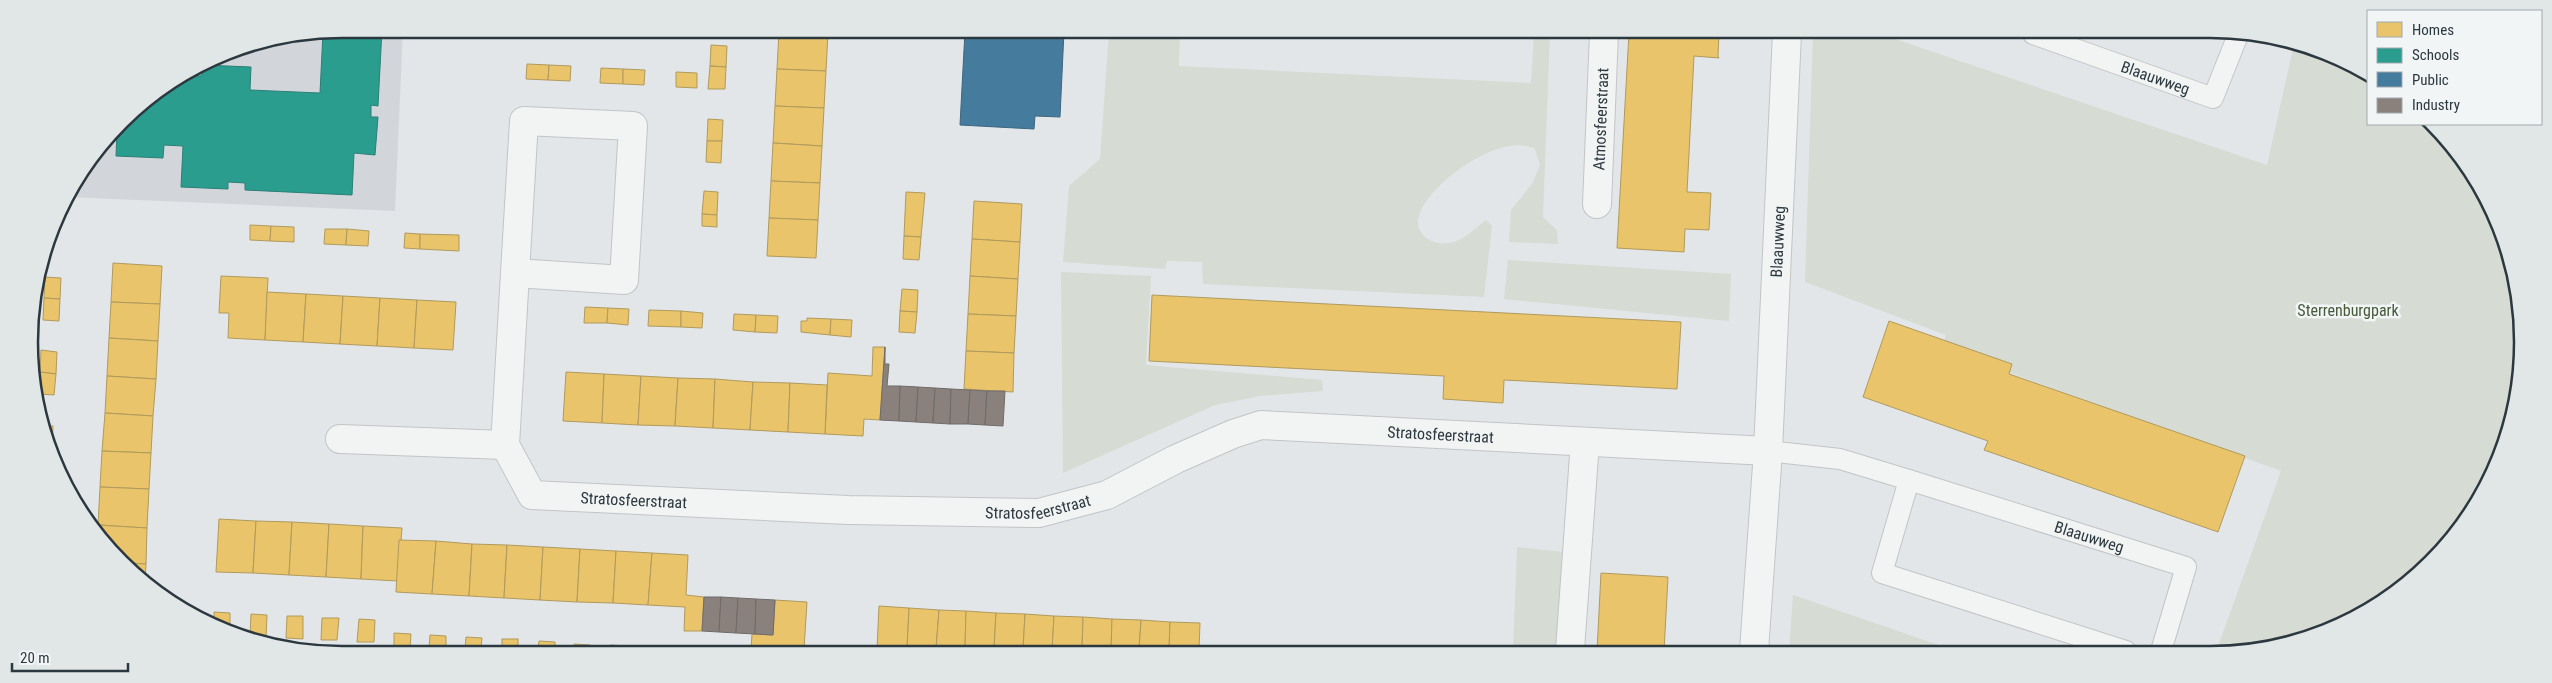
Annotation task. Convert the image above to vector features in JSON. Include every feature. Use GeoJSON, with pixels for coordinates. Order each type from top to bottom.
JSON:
{"type":"FeatureCollection","features":[{"type":"Feature","properties":{"kind":"street","name":"Atmosfeerstraat"},"geometry":{"type":"LineString","coordinates":[[1597,204],[1604,38]]}},
{"type":"Feature","properties":{"kind":"street","name":"Blaauwweg"},"geometry":{"type":"LineString","coordinates":[[1754,646],[1768,451],[1786,38]]}},
{"type":"Feature","properties":{"kind":"street"},"geometry":{"type":"LineString","coordinates":[[340,440],[505,445],[515,272],[524,121],[634,126],[624,280],[515,272]]}},
{"type":"Feature","properties":{"kind":"street","name":"Stratosfeerstraat"},"geometry":{"type":"LineString","coordinates":[[505,445],[532,495],[848,510],[1039,513],[1107,495],[1176,459],[1233,434],[1261,425],[1768,451]]}},
{"type":"Feature","properties":{"kind":"street"},"geometry":{"type":"LineString","coordinates":[[1570,646],[1585,442]]}},
{"type":"Feature","properties":{"kind":"lane","name":"Blaauwweg"},"geometry":{"type":"LineString","coordinates":[[2044,38],[2213,98],[2237,39]]}},
{"type":"Feature","properties":{"kind":"lane","name":"Blaauwweg"},"geometry":{"type":"LineString","coordinates":[[1768,451],[1840,459],[2186,567],[2163,646]]}},
{"type":"Feature","properties":{"kind":"lane"},"geometry":{"type":"LineString","coordinates":[[1909,480],[1882,573],[2110,646]]}},
{"type":"Feature","properties":{"kind":"shaded area"},"geometry":{"type":"Polygon","coordinates":[[[322,38],[403,38],[395,211],[74,197],[100,156],[141,113],[156,100],[189,78],[207,69],[244,54],[282,43],[322,38]]]}},
{"type":"Feature","properties":{"kind":"green space"},"geometry":{"type":"Polygon","coordinates":[[[1109,38],[1180,38],[1179,66],[1531,83],[1534,38],[1550,38],[1543,217],[1557,230],[1558,244],[1509,242],[1511,210],[1532,184],[1540,165],[1535,149],[1521,145],[1505,147],[1487,153],[1453,174],[1427,200],[1418,221],[1419,227],[1426,238],[1439,243],[1454,242],[1467,236],[1486,220],[1492,226],[1484,297],[1203,284],[1202,262],[1167,261],[1165,269],[1063,262],[1069,186],[1100,159],[1109,38]]]}},
{"type":"Feature","properties":{"kind":"green space","name":"Sterrenburgpark"},"geometry":{"type":"Polygon","coordinates":[[[1813,38],[1892,38],[2267,165],[2293,49],[2327,61],[2367,81],[2367,125],[2423,125],[2452,156],[2474,190],[2491,225],[2509,282],[2514,322],[2514,361],[2509,401],[2491,458],[2474,493],[2452,527],[2439,542],[2396,583],[2345,614],[2308,629],[2270,640],[2218,646],[2281,471],[1942,348],[1946,335],[1805,282],[1813,38]]]}},
{"type":"Feature","properties":{"kind":"green space"},"geometry":{"type":"Polygon","coordinates":[[[1508,260],[1731,274],[1729,321],[1504,299],[1508,260]]]}},
{"type":"Feature","properties":{"kind":"green space"},"geometry":{"type":"Polygon","coordinates":[[[1061,272],[1151,276],[1146,365],[1322,380],[1323,391],[1260,396],[1215,405],[1063,473],[1061,272]]]}},
{"type":"Feature","properties":{"kind":"green space"},"geometry":{"type":"Polygon","coordinates":[[[1517,547],[1564,552],[1556,646],[1513,646],[1517,547]]]}},
{"type":"Feature","properties":{"kind":"green space"},"geometry":{"type":"Polygon","coordinates":[[[1793,595],[1941,646],[1789,646],[1793,595]]]}},
{"type":"Feature","properties":{"kind":"building: Homes"},"geometry":{"type":"Polygon","coordinates":[[[779,38],[828,38],[826,71],[777,69],[779,38]]]}},
{"type":"Feature","properties":{"kind":"building: Homes"},"geometry":{"type":"Polygon","coordinates":[[[1629,38],[1719,38],[1719,58],[1694,56],[1687,192],[1711,193],[1709,230],[1685,229],[1684,252],[1617,248],[1629,38]]]}},
{"type":"Feature","properties":{"kind":"building: Homes"},"geometry":{"type":"Polygon","coordinates":[[[711,45],[727,46],[726,67],[710,66],[711,45]]]}},
{"type":"Feature","properties":{"kind":"building: Homes"},"geometry":{"type":"Polygon","coordinates":[[[527,64],[549,65],[548,80],[526,79],[527,64]]]}},
{"type":"Feature","properties":{"kind":"building: Homes"},"geometry":{"type":"Polygon","coordinates":[[[549,65],[571,66],[570,81],[548,80],[549,65]]]}},
{"type":"Feature","properties":{"kind":"building: Homes"},"geometry":{"type":"Polygon","coordinates":[[[710,66],[726,67],[725,89],[708,89],[710,66]]]}},
{"type":"Feature","properties":{"kind":"building: Homes"},"geometry":{"type":"Polygon","coordinates":[[[601,68],[623,69],[623,84],[600,83],[601,68]]]}},
{"type":"Feature","properties":{"kind":"building: Homes"},"geometry":{"type":"Polygon","coordinates":[[[623,69],[645,70],[644,85],[623,84],[623,69]]]}},
{"type":"Feature","properties":{"kind":"building: Homes"},"geometry":{"type":"Polygon","coordinates":[[[777,69],[826,71],[824,108],[775,106],[777,69]]]}},
{"type":"Feature","properties":{"kind":"building: Homes"},"geometry":{"type":"Polygon","coordinates":[[[676,72],[697,73],[697,88],[676,87],[676,72]]]}},
{"type":"Feature","properties":{"kind":"building: Homes"},"geometry":{"type":"Polygon","coordinates":[[[775,106],[824,108],[822,146],[773,143],[775,106]]]}},
{"type":"Feature","properties":{"kind":"building: Homes"},"geometry":{"type":"Polygon","coordinates":[[[708,119],[723,120],[722,141],[707,141],[708,119]]]}},
{"type":"Feature","properties":{"kind":"building: Homes"},"geometry":{"type":"Polygon","coordinates":[[[707,141],[722,141],[721,163],[706,162],[707,141]]]}},
{"type":"Feature","properties":{"kind":"building: Homes"},"geometry":{"type":"Polygon","coordinates":[[[773,143],[822,146],[820,183],[771,181],[773,143]]]}},
{"type":"Feature","properties":{"kind":"building: Homes"},"geometry":{"type":"Polygon","coordinates":[[[771,181],[820,183],[818,220],[769,218],[771,181]]]}},
{"type":"Feature","properties":{"kind":"building: Homes"},"geometry":{"type":"Polygon","coordinates":[[[704,191],[718,192],[717,215],[702,214],[704,191]]]}},
{"type":"Feature","properties":{"kind":"building: Homes"},"geometry":{"type":"Polygon","coordinates":[[[906,192],[925,193],[921,237],[904,236],[906,192]]]}},
{"type":"Feature","properties":{"kind":"building: Homes"},"geometry":{"type":"Polygon","coordinates":[[[974,201],[1022,204],[1020,242],[972,239],[974,201]]]}},
{"type":"Feature","properties":{"kind":"building: Homes"},"geometry":{"type":"Polygon","coordinates":[[[702,214],[717,215],[717,227],[702,226],[702,214]]]}},
{"type":"Feature","properties":{"kind":"building: Homes"},"geometry":{"type":"Polygon","coordinates":[[[769,218],[818,220],[816,258],[767,256],[769,218]]]}},
{"type":"Feature","properties":{"kind":"building: Homes"},"geometry":{"type":"Polygon","coordinates":[[[250,225],[271,226],[270,241],[250,240],[250,225]]]}},
{"type":"Feature","properties":{"kind":"building: Homes"},"geometry":{"type":"Polygon","coordinates":[[[271,226],[294,227],[294,242],[270,241],[271,226]]]}},
{"type":"Feature","properties":{"kind":"building: Homes"},"geometry":{"type":"Polygon","coordinates":[[[325,229],[347,229],[346,245],[324,244],[325,229]]]}},
{"type":"Feature","properties":{"kind":"building: Homes"},"geometry":{"type":"Polygon","coordinates":[[[347,229],[369,231],[368,246],[346,245],[347,229]]]}},
{"type":"Feature","properties":{"kind":"building: Homes"},"geometry":{"type":"Polygon","coordinates":[[[405,233],[420,234],[420,249],[404,248],[405,233]]]}},
{"type":"Feature","properties":{"kind":"building: Homes"},"geometry":{"type":"Polygon","coordinates":[[[420,234],[459,235],[459,251],[420,249],[420,234]]]}},
{"type":"Feature","properties":{"kind":"building: Homes"},"geometry":{"type":"Polygon","coordinates":[[[904,236],[921,237],[919,260],[903,259],[904,236]]]}},
{"type":"Feature","properties":{"kind":"building: Homes"},"geometry":{"type":"Polygon","coordinates":[[[972,239],[1020,242],[1018,279],[970,276],[972,239]]]}},
{"type":"Feature","properties":{"kind":"building: Homes"},"geometry":{"type":"Polygon","coordinates":[[[113,263],[162,266],[160,304],[111,302],[113,263]]]}},
{"type":"Feature","properties":{"kind":"building: Homes"},"geometry":{"type":"Polygon","coordinates":[[[221,276],[268,278],[265,340],[228,338],[229,313],[219,313],[221,276]]]}},
{"type":"Feature","properties":{"kind":"building: Homes"},"geometry":{"type":"Polygon","coordinates":[[[970,276],[1018,279],[1016,316],[968,314],[970,276]]]}},
{"type":"Feature","properties":{"kind":"building: Homes"},"geometry":{"type":"Polygon","coordinates":[[[45,277],[61,278],[60,299],[44,298],[45,277]]]}},
{"type":"Feature","properties":{"kind":"building: Homes"},"geometry":{"type":"Polygon","coordinates":[[[902,289],[918,290],[917,312],[900,311],[902,289]]]}},
{"type":"Feature","properties":{"kind":"building: Homes"},"geometry":{"type":"Polygon","coordinates":[[[267,292],[306,294],[303,342],[265,340],[267,292]]]}},
{"type":"Feature","properties":{"kind":"building: Homes"},"geometry":{"type":"Polygon","coordinates":[[[306,294],[343,296],[340,344],[303,342],[306,294]]]}},
{"type":"Feature","properties":{"kind":"building: Homes"},"geometry":{"type":"Polygon","coordinates":[[[1152,295],[1681,322],[1677,389],[1504,380],[1503,403],[1443,399],[1444,376],[1149,361],[1152,295]]]}},
{"type":"Feature","properties":{"kind":"building: Homes"},"geometry":{"type":"Polygon","coordinates":[[[343,296],[380,298],[377,346],[340,344],[343,296]]]}},
{"type":"Feature","properties":{"kind":"building: Homes"},"geometry":{"type":"Polygon","coordinates":[[[44,298],[60,299],[59,321],[43,320],[44,298]]]}},
{"type":"Feature","properties":{"kind":"building: Homes"},"geometry":{"type":"Polygon","coordinates":[[[380,298],[417,300],[414,348],[377,346],[380,298]]]}},
{"type":"Feature","properties":{"kind":"building: Homes"},"geometry":{"type":"Polygon","coordinates":[[[417,300],[456,302],[453,350],[414,348],[417,300]]]}},
{"type":"Feature","properties":{"kind":"building: Homes"},"geometry":{"type":"Polygon","coordinates":[[[111,302],[160,304],[158,341],[109,338],[111,302]]]}},
{"type":"Feature","properties":{"kind":"building: Homes"},"geometry":{"type":"Polygon","coordinates":[[[585,307],[608,308],[607,323],[584,323],[585,307]]]}},
{"type":"Feature","properties":{"kind":"building: Homes"},"geometry":{"type":"Polygon","coordinates":[[[608,308],[629,309],[628,325],[607,323],[608,308]]]}},
{"type":"Feature","properties":{"kind":"building: Homes"},"geometry":{"type":"Polygon","coordinates":[[[649,310],[681,311],[681,327],[648,326],[649,310]]]}},
{"type":"Feature","properties":{"kind":"building: Homes"},"geometry":{"type":"Polygon","coordinates":[[[681,311],[703,313],[702,328],[681,327],[681,311]]]}},
{"type":"Feature","properties":{"kind":"building: Homes"},"geometry":{"type":"Polygon","coordinates":[[[900,311],[917,312],[915,333],[899,332],[900,311]]]}},
{"type":"Feature","properties":{"kind":"building: Homes"},"geometry":{"type":"Polygon","coordinates":[[[734,314],[756,315],[755,332],[733,330],[734,314]]]}},
{"type":"Feature","properties":{"kind":"building: Homes"},"geometry":{"type":"Polygon","coordinates":[[[968,314],[1016,316],[1014,353],[966,351],[968,314]]]}},
{"type":"Feature","properties":{"kind":"building: Homes"},"geometry":{"type":"Polygon","coordinates":[[[756,315],[778,316],[777,333],[755,332],[756,315]]]}},
{"type":"Feature","properties":{"kind":"building: Homes"},"geometry":{"type":"Polygon","coordinates":[[[807,318],[831,319],[830,335],[801,332],[801,321],[807,321],[807,318]]]}},
{"type":"Feature","properties":{"kind":"building: Homes"},"geometry":{"type":"Polygon","coordinates":[[[831,319],[852,320],[851,337],[830,335],[831,319]]]}},
{"type":"Feature","properties":{"kind":"building: Homes"},"geometry":{"type":"Polygon","coordinates":[[[1889,321],[2012,364],[2009,374],[2245,456],[2218,532],[1984,450],[1988,441],[1863,397],[1889,321]]]}},
{"type":"Feature","properties":{"kind":"building: Homes"},"geometry":{"type":"Polygon","coordinates":[[[109,338],[158,341],[156,379],[107,376],[109,338]]]}},
{"type":"Feature","properties":{"kind":"building: Homes"},"geometry":{"type":"Polygon","coordinates":[[[873,347],[885,347],[880,420],[864,419],[863,436],[825,434],[828,373],[872,376],[873,347]]]}},
{"type":"Feature","properties":{"kind":"building: Homes"},"geometry":{"type":"Polygon","coordinates":[[[41,350],[57,352],[56,374],[40,372],[41,350]]]}},
{"type":"Feature","properties":{"kind":"building: Homes"},"geometry":{"type":"Polygon","coordinates":[[[966,351],[1014,353],[1013,392],[964,389],[966,351]]]}},
{"type":"Feature","properties":{"kind":"building: Homes"},"geometry":{"type":"Polygon","coordinates":[[[40,372],[56,374],[54,395],[42,394],[40,372]]]}},
{"type":"Feature","properties":{"kind":"building: Homes"},"geometry":{"type":"Polygon","coordinates":[[[566,372],[604,374],[602,423],[563,421],[566,372]]]}},
{"type":"Feature","properties":{"kind":"building: Homes"},"geometry":{"type":"Polygon","coordinates":[[[604,374],[641,376],[638,425],[602,423],[604,374]]]}},
{"type":"Feature","properties":{"kind":"building: Homes"},"geometry":{"type":"Polygon","coordinates":[[[107,376],[156,379],[153,416],[105,413],[107,376]]]}},
{"type":"Feature","properties":{"kind":"building: Homes"},"geometry":{"type":"Polygon","coordinates":[[[641,376],[678,378],[675,426],[638,425],[641,376]]]}},
{"type":"Feature","properties":{"kind":"building: Homes"},"geometry":{"type":"Polygon","coordinates":[[[678,378],[715,379],[713,428],[675,426],[678,378]]]}},
{"type":"Feature","properties":{"kind":"building: Homes"},"geometry":{"type":"Polygon","coordinates":[[[715,379],[753,382],[750,430],[713,428],[715,379]]]}},
{"type":"Feature","properties":{"kind":"building: Homes"},"geometry":{"type":"Polygon","coordinates":[[[753,382],[790,383],[788,432],[750,430],[753,382]]]}},
{"type":"Feature","properties":{"kind":"building: Homes"},"geometry":{"type":"Polygon","coordinates":[[[790,383],[827,385],[825,434],[788,432],[790,383]]]}},
{"type":"Feature","properties":{"kind":"building: Homes"},"geometry":{"type":"Polygon","coordinates":[[[105,413],[153,416],[151,453],[102,451],[105,413]]]}},
{"type":"Feature","properties":{"kind":"building: Homes"},"geometry":{"type":"Polygon","coordinates":[[[102,451],[151,453],[149,489],[100,487],[102,451]]]}},
{"type":"Feature","properties":{"kind":"building: Homes"},"geometry":{"type":"Polygon","coordinates":[[[100,487],[149,489],[147,528],[98,524],[100,487]]]}},
{"type":"Feature","properties":{"kind":"building: Homes"},"geometry":{"type":"Polygon","coordinates":[[[219,519],[256,521],[253,573],[216,572],[219,519]]]}},
{"type":"Feature","properties":{"kind":"building: Homes"},"geometry":{"type":"Polygon","coordinates":[[[256,521],[292,522],[289,575],[253,573],[256,521]]]}},
{"type":"Feature","properties":{"kind":"building: Homes"},"geometry":{"type":"Polygon","coordinates":[[[292,522],[329,524],[326,577],[289,575],[292,522]]]}},
{"type":"Feature","properties":{"kind":"building: Homes"},"geometry":{"type":"Polygon","coordinates":[[[329,524],[363,526],[361,579],[326,577],[329,524]]]}},
{"type":"Feature","properties":{"kind":"building: Homes"},"geometry":{"type":"Polygon","coordinates":[[[99,525],[147,528],[146,564],[134,563],[99,525]]]}},
{"type":"Feature","properties":{"kind":"building: Homes"},"geometry":{"type":"Polygon","coordinates":[[[363,526],[402,528],[398,581],[361,579],[363,526]]]}},
{"type":"Feature","properties":{"kind":"building: Homes"},"geometry":{"type":"Polygon","coordinates":[[[399,540],[436,541],[432,594],[396,592],[399,540]]]}},
{"type":"Feature","properties":{"kind":"building: Homes"},"geometry":{"type":"Polygon","coordinates":[[[436,541],[472,544],[469,596],[432,594],[436,541]]]}},
{"type":"Feature","properties":{"kind":"building: Homes"},"geometry":{"type":"Polygon","coordinates":[[[472,544],[507,545],[504,598],[469,596],[472,544]]]}},
{"type":"Feature","properties":{"kind":"building: Homes"},"geometry":{"type":"Polygon","coordinates":[[[507,545],[543,547],[540,600],[504,598],[507,545]]]}},
{"type":"Feature","properties":{"kind":"building: Homes"},"geometry":{"type":"Polygon","coordinates":[[[543,547],[580,549],[577,602],[540,600],[543,547]]]}},
{"type":"Feature","properties":{"kind":"building: Homes"},"geometry":{"type":"Polygon","coordinates":[[[580,549],[616,551],[613,603],[577,602],[580,549]]]}},
{"type":"Feature","properties":{"kind":"building: Homes"},"geometry":{"type":"Polygon","coordinates":[[[616,551],[652,553],[648,605],[613,603],[616,551]]]}},
{"type":"Feature","properties":{"kind":"building: Homes"},"geometry":{"type":"Polygon","coordinates":[[[652,553],[688,555],[686,595],[704,597],[702,631],[684,631],[685,607],[648,605],[652,553]]]}},
{"type":"Feature","properties":{"kind":"building: Homes"},"geometry":{"type":"Polygon","coordinates":[[[134,563],[146,564],[145,574],[134,563]]]}},
{"type":"Feature","properties":{"kind":"building: Homes"},"geometry":{"type":"Polygon","coordinates":[[[1601,573],[1668,577],[1664,646],[1597,646],[1601,573]]]}},
{"type":"Feature","properties":{"kind":"building: Homes"},"geometry":{"type":"Polygon","coordinates":[[[775,600],[807,602],[804,646],[751,646],[752,634],[773,635],[775,600]]]}},
{"type":"Feature","properties":{"kind":"building: Homes"},"geometry":{"type":"Polygon","coordinates":[[[879,606],[909,608],[907,646],[877,646],[879,606]]]}},
{"type":"Feature","properties":{"kind":"building: Homes"},"geometry":{"type":"Polygon","coordinates":[[[909,608],[939,610],[936,646],[907,646],[909,608]]]}},
{"type":"Feature","properties":{"kind":"building: Homes"},"geometry":{"type":"Polygon","coordinates":[[[939,610],[966,611],[965,646],[936,646],[939,610]]]}},
{"type":"Feature","properties":{"kind":"building: Homes"},"geometry":{"type":"Polygon","coordinates":[[[966,611],[996,613],[994,646],[965,646],[966,611]]]}},
{"type":"Feature","properties":{"kind":"building: Homes"},"geometry":{"type":"Polygon","coordinates":[[[214,612],[230,613],[230,624],[225,622],[214,617],[214,612]]]}},
{"type":"Feature","properties":{"kind":"building: Homes"},"geometry":{"type":"Polygon","coordinates":[[[996,613],[1025,614],[1023,646],[994,646],[996,613]]]}},
{"type":"Feature","properties":{"kind":"building: Homes"},"geometry":{"type":"Polygon","coordinates":[[[251,614],[267,615],[266,636],[250,631],[251,614]]]}},
{"type":"Feature","properties":{"kind":"building: Homes"},"geometry":{"type":"Polygon","coordinates":[[[1025,614],[1054,616],[1052,646],[1023,646],[1025,614]]]}},
{"type":"Feature","properties":{"kind":"building: Homes"},"geometry":{"type":"Polygon","coordinates":[[[287,616],[303,616],[303,639],[286,638],[287,616]]]}},
{"type":"Feature","properties":{"kind":"building: Homes"},"geometry":{"type":"Polygon","coordinates":[[[1054,616],[1083,617],[1082,646],[1052,646],[1054,616]]]}},
{"type":"Feature","properties":{"kind":"building: Homes"},"geometry":{"type":"Polygon","coordinates":[[[1083,617],[1112,619],[1111,646],[1082,646],[1083,617]]]}},
{"type":"Feature","properties":{"kind":"building: Homes"},"geometry":{"type":"Polygon","coordinates":[[[322,618],[339,618],[337,640],[321,640],[322,618]]]}},
{"type":"Feature","properties":{"kind":"building: Homes"},"geometry":{"type":"Polygon","coordinates":[[[359,619],[375,620],[374,642],[357,642],[359,619]]]}},
{"type":"Feature","properties":{"kind":"building: Homes"},"geometry":{"type":"Polygon","coordinates":[[[1112,619],[1141,620],[1139,646],[1111,646],[1112,619]]]}},
{"type":"Feature","properties":{"kind":"building: Homes"},"geometry":{"type":"Polygon","coordinates":[[[1141,620],[1170,622],[1169,646],[1139,646],[1141,620]]]}},
{"type":"Feature","properties":{"kind":"building: Homes"},"geometry":{"type":"Polygon","coordinates":[[[1170,622],[1200,623],[1199,646],[1169,646],[1170,622]]]}},
{"type":"Feature","properties":{"kind":"building: Homes"},"geometry":{"type":"Polygon","coordinates":[[[394,633],[411,634],[410,646],[394,646],[394,633]]]}},
{"type":"Feature","properties":{"kind":"building: Homes"},"geometry":{"type":"Polygon","coordinates":[[[430,635],[446,636],[446,646],[429,646],[430,635]]]}},
{"type":"Feature","properties":{"kind":"building: Homes"},"geometry":{"type":"Polygon","coordinates":[[[466,637],[482,638],[481,646],[465,646],[466,637]]]}},
{"type":"Feature","properties":{"kind":"building: Homes"},"geometry":{"type":"Polygon","coordinates":[[[502,639],[518,639],[518,646],[502,646],[502,639]]]}},
{"type":"Feature","properties":{"kind":"building: Homes"},"geometry":{"type":"Polygon","coordinates":[[[539,641],[555,642],[555,646],[538,646],[539,641]]]}},
{"type":"Feature","properties":{"kind":"building: Homes"},"geometry":{"type":"Polygon","coordinates":[[[574,644],[590,645],[590,646],[574,646],[574,644]]]}},
{"type":"Feature","properties":{"kind":"building: Schools"},"geometry":{"type":"Polygon","coordinates":[[[323,38],[382,38],[378,106],[371,105],[371,117],[378,117],[375,155],[354,153],[352,195],[245,190],[245,183],[228,182],[228,189],[181,187],[183,146],[164,145],[163,158],[116,156],[117,137],[141,113],[156,100],[189,78],[194,76],[201,76],[202,72],[215,65],[251,67],[250,90],[320,93],[323,38]]]}},
{"type":"Feature","properties":{"kind":"building: Public"},"geometry":{"type":"Polygon","coordinates":[[[965,38],[1064,38],[1060,117],[1035,116],[1034,129],[960,125],[965,38]]]}},
{"type":"Feature","properties":{"kind":"building: Industry"},"geometry":{"type":"Polygon","coordinates":[[[885,347],[885,364],[889,364],[887,386],[900,386],[899,421],[880,420],[885,347]]]}},
{"type":"Feature","properties":{"kind":"building: Industry"},"geometry":{"type":"Polygon","coordinates":[[[900,386],[918,387],[916,422],[899,421],[900,386]]]}},
{"type":"Feature","properties":{"kind":"building: Industry"},"geometry":{"type":"Polygon","coordinates":[[[918,387],[935,388],[933,423],[916,422],[918,387]]]}},
{"type":"Feature","properties":{"kind":"building: Industry"},"geometry":{"type":"Polygon","coordinates":[[[935,388],[951,389],[950,424],[933,423],[935,388]]]}},
{"type":"Feature","properties":{"kind":"building: Industry"},"geometry":{"type":"Polygon","coordinates":[[[951,389],[970,390],[968,424],[950,424],[951,389]]]}},
{"type":"Feature","properties":{"kind":"building: Industry"},"geometry":{"type":"Polygon","coordinates":[[[970,390],[987,391],[985,425],[968,424],[970,390]]]}},
{"type":"Feature","properties":{"kind":"building: Industry"},"geometry":{"type":"Polygon","coordinates":[[[987,391],[1005,391],[1003,426],[985,425],[987,391]]]}},
{"type":"Feature","properties":{"kind":"building: Industry"},"geometry":{"type":"Polygon","coordinates":[[[704,597],[721,597],[719,632],[702,631],[704,597]]]}},
{"type":"Feature","properties":{"kind":"building: Industry"},"geometry":{"type":"Polygon","coordinates":[[[721,597],[738,598],[736,633],[719,632],[721,597]]]}},
{"type":"Feature","properties":{"kind":"building: Industry"},"geometry":{"type":"Polygon","coordinates":[[[738,598],[756,599],[755,634],[736,633],[738,598]]]}},
{"type":"Feature","properties":{"kind":"building: Industry"},"geometry":{"type":"Polygon","coordinates":[[[756,599],[775,600],[773,635],[755,634],[756,599]]]}}]}
